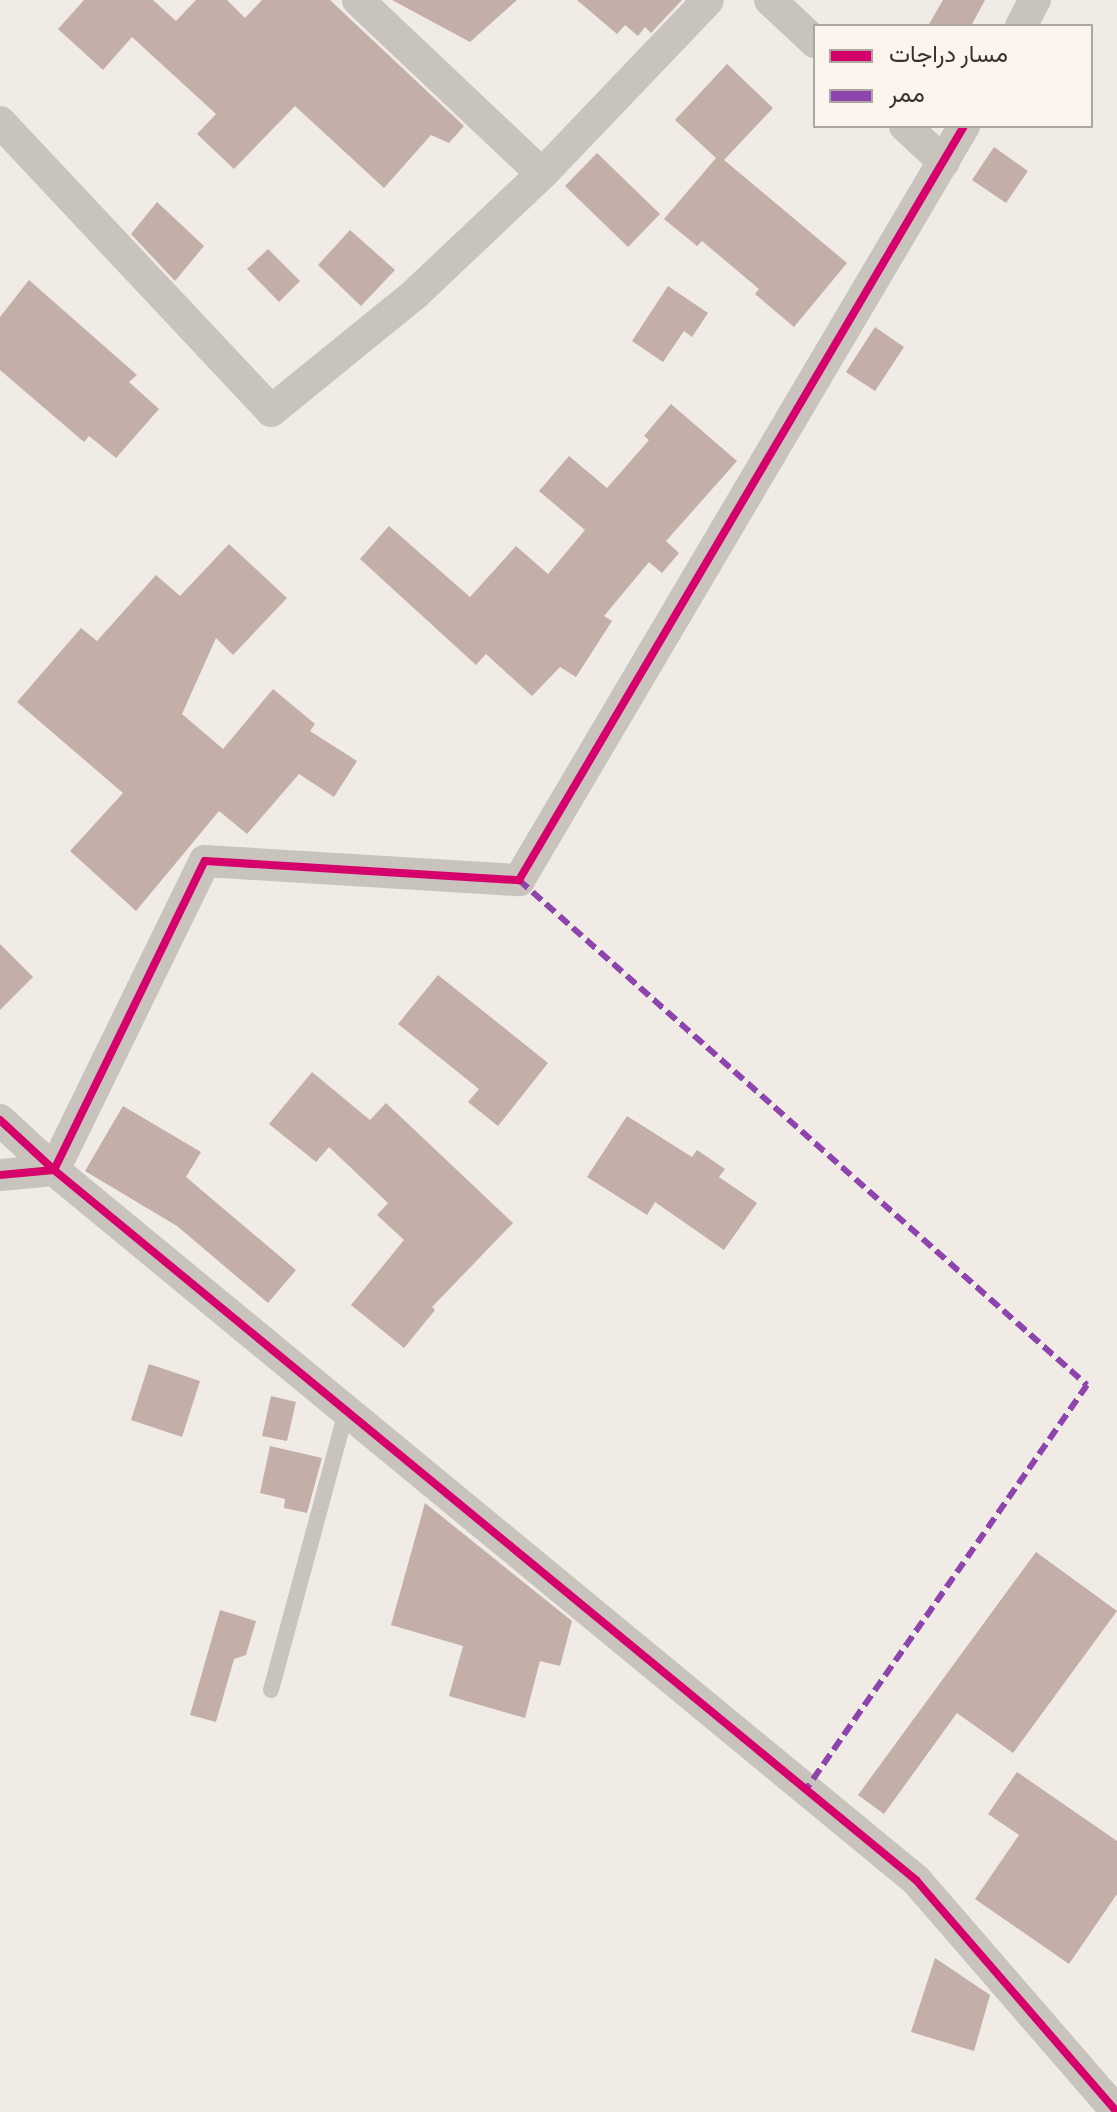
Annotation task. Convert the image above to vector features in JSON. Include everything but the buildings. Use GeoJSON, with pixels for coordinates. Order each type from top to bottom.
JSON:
{"type":"FeatureCollection","features":[{"type":"Feature","properties":{"kind":"street"},"geometry":{"type":"LineString","coordinates":[[358,0],[542,174]]}},
{"type":"Feature","properties":{"kind":"street"},"geometry":{"type":"LineString","coordinates":[[0,122],[271,411],[416,293],[542,174],[708,0]]}},
{"type":"Feature","properties":{"kind":"street"},"geometry":{"type":"LineString","coordinates":[[770,0],[813,40]]}},
{"type":"Feature","properties":{"kind":"street"},"geometry":{"type":"LineString","coordinates":[[1022,24],[1035,0]]}},
{"type":"Feature","properties":{"kind":"street"},"geometry":{"type":"LineString","coordinates":[[907,128],[944,162]]}},
{"type":"Feature","properties":{"kind":"street"},"geometry":{"type":"LineString","coordinates":[[54,1170],[205,861],[519,880],[963,128]]}},
{"type":"Feature","properties":{"kind":"street"},"geometry":{"type":"LineString","coordinates":[[0,1120],[54,1170],[916,1880],[1117,2112]]}},
{"type":"Feature","properties":{"kind":"street"},"geometry":{"type":"LineString","coordinates":[[0,1175],[54,1170]]}},
{"type":"Feature","properties":{"kind":"lane"},"geometry":{"type":"LineString","coordinates":[[271,1690],[346,1412]]}},
{"type":"Feature","properties":{"kind":"marked path"},"geometry":{"type":"LineString","coordinates":[[519,880],[1087,1385],[806,1789]]}},
{"type":"Feature","properties":{"kind":"cycle path"},"geometry":{"type":"LineString","coordinates":[[0,1120],[54,1170],[205,861],[519,880],[963,128]]}},
{"type":"Feature","properties":{"kind":"cycle path"},"geometry":{"type":"LineString","coordinates":[[0,1175],[54,1170],[916,1880],[1117,2112]]}}]}
